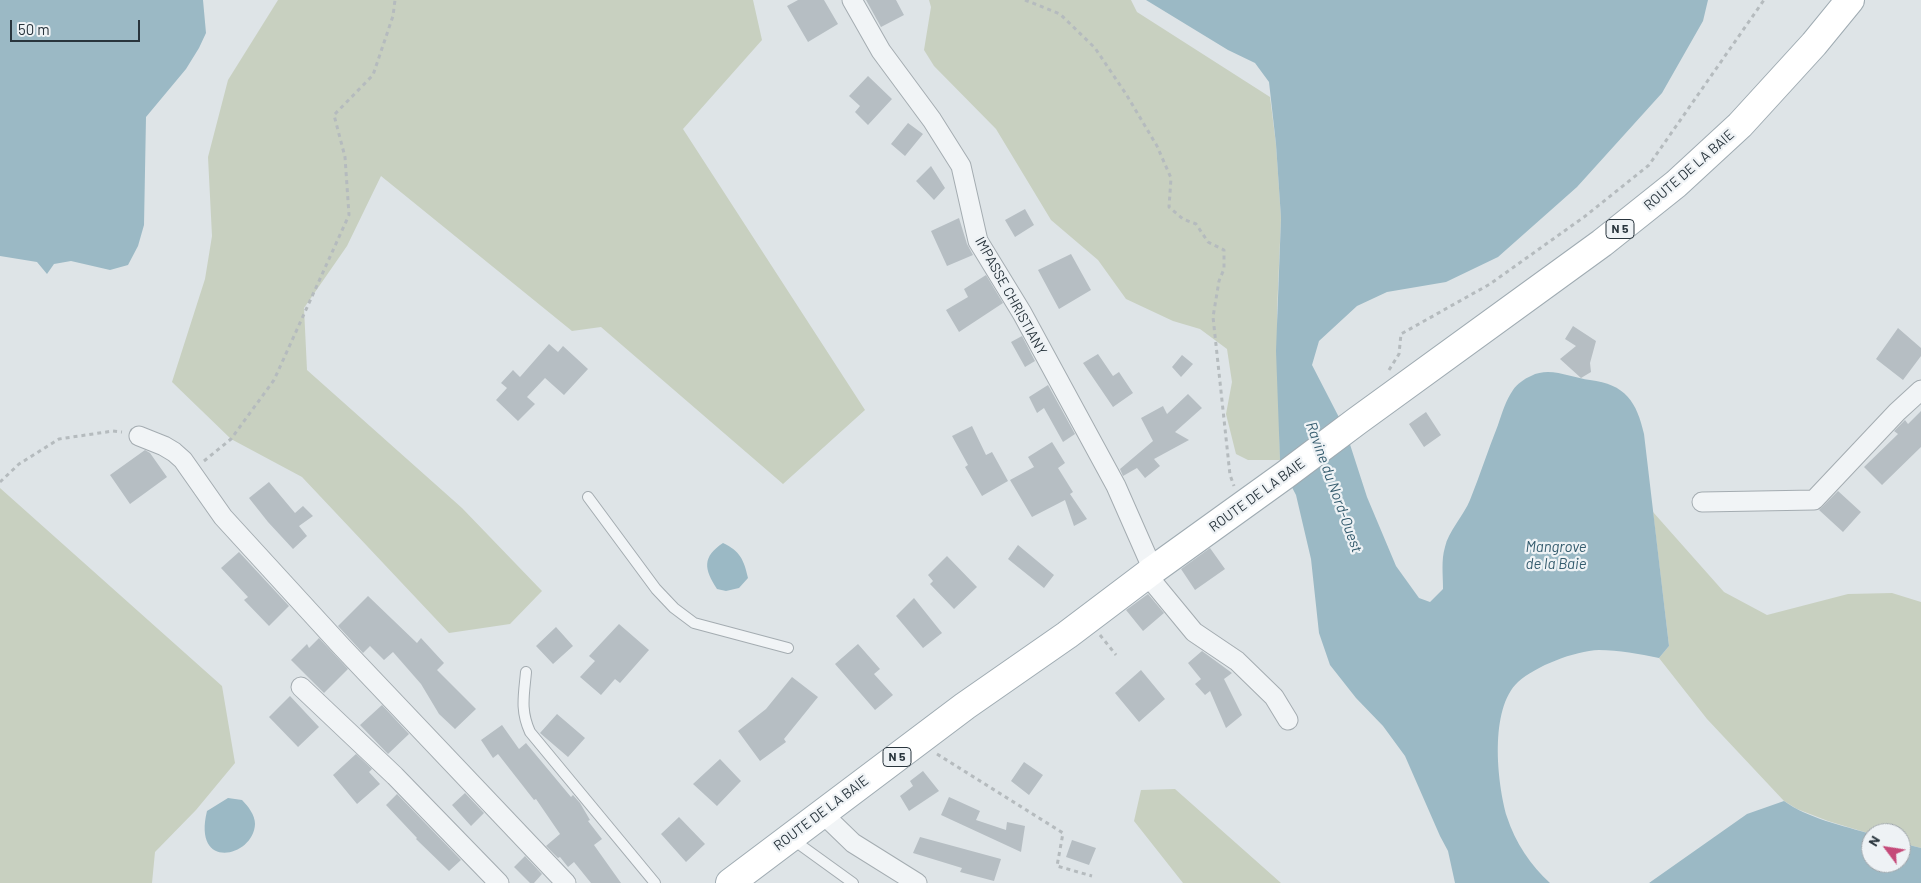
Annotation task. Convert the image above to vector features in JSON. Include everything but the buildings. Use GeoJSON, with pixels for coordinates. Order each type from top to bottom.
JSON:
{"type":"FeatureCollection","features":[{"type":"Feature","properties":{"kind":"main road","name":"ROUTE DE LA BAIE"},"geometry":{"type":"LineString","coordinates":[[730,883],[965,706],[1067,635],[1595,248],[1676,184],[1746,119],[1814,44],[1850,0]]}},
{"type":"Feature","properties":{"kind":"street","name":"IMPASSE CHRISTIANY"},"geometry":{"type":"LineString","coordinates":[[852,0],[881,51],[932,120],[961,166],[978,241],[1022,313],[1116,486],[1150,573],[1194,632],[1226,652],[1264,686],[1274,697],[1288,720]]}},
{"type":"Feature","properties":{"kind":"street"},"geometry":{"type":"LineString","coordinates":[[1702,502],[1814,500],[1897,412],[1921,390]]}},
{"type":"Feature","properties":{"kind":"street"},"geometry":{"type":"LineString","coordinates":[[140,436],[174,452],[192,472],[222,517],[342,647],[566,883]]}},
{"type":"Feature","properties":{"kind":"street"},"geometry":{"type":"LineString","coordinates":[[301,687],[395,776],[499,883]]}},
{"type":"Feature","properties":{"kind":"street"},"geometry":{"type":"LineString","coordinates":[[822,813],[853,843],[917,883]]}},
{"type":"Feature","properties":{"kind":"lane"},"geometry":{"type":"LineString","coordinates":[[588,497],[656,589],[674,608],[694,623],[788,648]]}},
{"type":"Feature","properties":{"kind":"lane"},"geometry":{"type":"LineString","coordinates":[[526,672],[522,706],[524,718],[530,732],[655,883]]}},
{"type":"Feature","properties":{"kind":"lane"},"geometry":{"type":"LineString","coordinates":[[790,837],[853,883]]}},
{"type":"Feature","properties":{"kind":"path"},"geometry":{"type":"LineString","coordinates":[[192,472],[231,439],[274,380],[349,215],[345,157],[334,115],[373,75],[393,16],[395,0]]}},
{"type":"Feature","properties":{"kind":"path"},"geometry":{"type":"LineString","coordinates":[[1025,0],[1060,14],[1095,48],[1126,94],[1156,146],[1171,178],[1169,207],[1183,219],[1196,224],[1208,242],[1224,250],[1224,270],[1219,282],[1213,317],[1230,475],[1241,507]]}},
{"type":"Feature","properties":{"kind":"path"},"geometry":{"type":"LineString","coordinates":[[1388,371],[1399,354],[1401,334],[1490,284],[1584,217],[1649,165],[1764,0]]}},
{"type":"Feature","properties":{"kind":"path"},"geometry":{"type":"LineString","coordinates":[[0,482],[19,464],[59,439],[113,431],[140,436]]}},
{"type":"Feature","properties":{"kind":"path"},"geometry":{"type":"LineString","coordinates":[[1096,631],[1116,655]]}},
{"type":"Feature","properties":{"kind":"path"},"geometry":{"type":"LineString","coordinates":[[932,751],[1063,833],[1057,866],[1092,876]]}},
{"type":"Feature","properties":{"kind":"green space"},"geometry":{"type":"Polygon","coordinates":[[[278,0],[753,0],[762,40],[683,129],[865,410],[783,484],[601,327],[572,331],[381,176],[347,246],[304,308],[307,370],[462,508],[542,591],[510,624],[449,633],[302,477],[231,439],[172,382],[205,279],[212,236],[208,157],[228,80],[278,0]]]}},
{"type":"Feature","properties":{"kind":"green space"},"geometry":{"type":"Polygon","coordinates":[[[929,0],[1131,0],[1137,12],[1270,97],[1276,144],[1281,218],[1277,312],[1280,460],[1248,460],[1236,454],[1226,414],[1232,382],[1227,349],[1200,329],[1173,321],[1126,299],[1098,260],[1051,220],[996,129],[934,66],[924,50],[931,7],[929,0]]]}},
{"type":"Feature","properties":{"kind":"green space"},"geometry":{"type":"Polygon","coordinates":[[[0,488],[222,686],[235,763],[196,810],[155,852],[152,883],[0,883],[0,488]]]}},
{"type":"Feature","properties":{"kind":"green space"},"geometry":{"type":"Polygon","coordinates":[[[1653,512],[1724,592],[1767,615],[1848,594],[1892,593],[1921,602],[1921,848],[1911,846],[1911,823],[1861,823],[1861,831],[1797,809],[1784,801],[1707,719],[1659,658],[1669,646],[1653,512]]]}},
{"type":"Feature","properties":{"kind":"green space"},"geometry":{"type":"Polygon","coordinates":[[[1175,789],[1281,883],[1183,883],[1134,821],[1141,790],[1175,789]]]}},
{"type":"Feature","properties":{"kind":"water"},"geometry":{"type":"Polygon","coordinates":[[[0,0],[203,0],[206,33],[199,48],[186,69],[146,117],[144,225],[138,246],[128,265],[110,270],[71,261],[54,264],[47,274],[37,262],[0,256],[0,0]]]}},
{"type":"Feature","properties":{"kind":"water"},"geometry":{"type":"Polygon","coordinates":[[[1146,0],[1708,0],[1703,21],[1662,93],[1577,187],[1498,257],[1446,282],[1387,292],[1357,306],[1319,341],[1312,365],[1345,429],[1367,497],[1396,566],[1419,598],[1430,602],[1443,589],[1442,568],[1447,541],[1470,500],[1506,402],[1513,390],[1523,380],[1538,373],[1553,372],[1602,382],[1621,390],[1628,396],[1638,413],[1644,434],[1669,646],[1659,658],[1622,651],[1599,650],[1567,656],[1545,665],[1518,682],[1509,694],[1499,728],[1498,766],[1503,803],[1507,817],[1524,853],[1550,883],[1455,883],[1448,851],[1405,756],[1383,726],[1356,698],[1330,665],[1319,633],[1311,559],[1296,495],[1280,460],[1276,351],[1281,218],[1276,144],[1269,82],[1255,63],[1228,50],[1146,0]]]}},
{"type":"Feature","properties":{"kind":"water"},"geometry":{"type":"Polygon","coordinates":[[[723,543],[734,549],[740,557],[748,578],[739,588],[726,591],[717,589],[707,564],[711,553],[723,543]]]}},
{"type":"Feature","properties":{"kind":"water"},"geometry":{"type":"Polygon","coordinates":[[[228,798],[242,800],[249,808],[255,824],[252,835],[245,844],[225,853],[215,851],[208,843],[205,830],[207,811],[228,798]]]}},
{"type":"Feature","properties":{"kind":"water"},"geometry":{"type":"Polygon","coordinates":[[[1784,801],[1815,817],[1861,831],[1861,873],[1911,873],[1911,846],[1921,848],[1921,883],[1649,883],[1747,814],[1784,801]]]}},
{"type":"Feature","properties":{"kind":"water label","name":"Ravine du Nord-Ouest"},"geometry":{"type":"Point","coordinates":[1334,487]}},
{"type":"Feature","properties":{"kind":"water label","name":"Mangrove de la Baie"},"geometry":{"type":"Point","coordinates":[1556,556]}}]}
